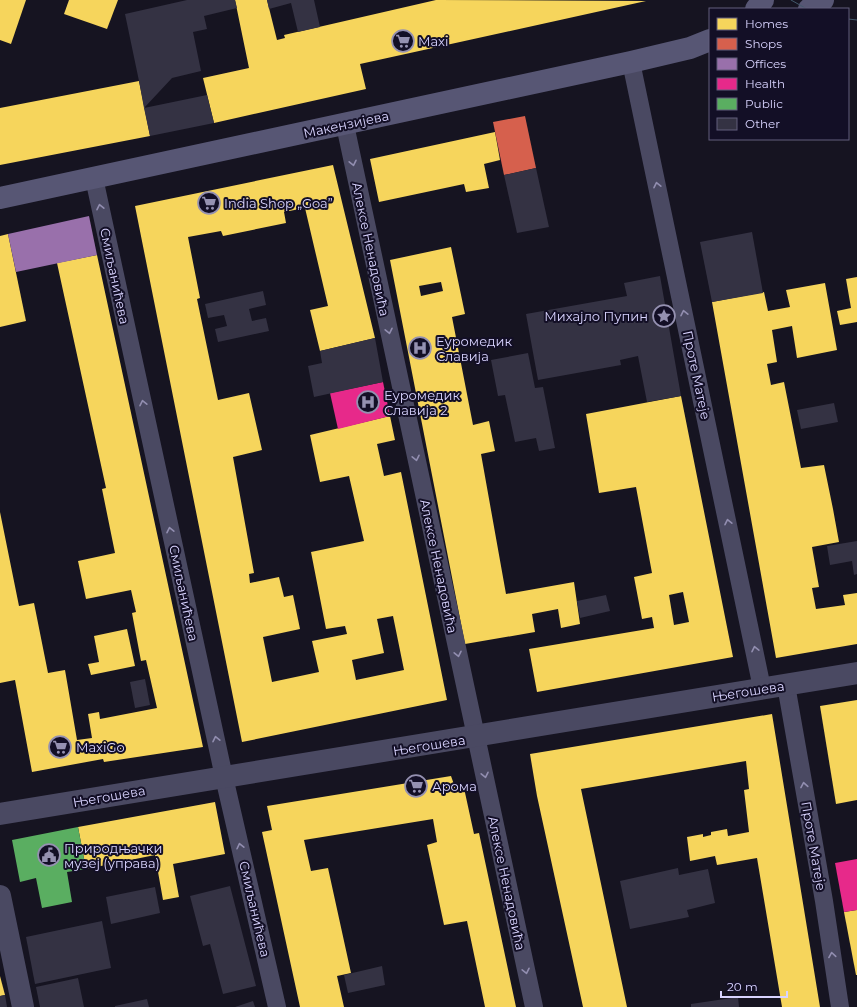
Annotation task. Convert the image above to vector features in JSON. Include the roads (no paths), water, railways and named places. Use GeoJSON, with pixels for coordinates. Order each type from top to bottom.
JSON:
{"type":"FeatureCollection","features":[{"type":"Feature","properties":{"kind":"main road"},"geometry":{"type":"LineString","coordinates":[[757,8],[763,0]]}},
{"type":"Feature","properties":{"kind":"main road"},"geometry":{"type":"LineString","coordinates":[[810,8],[823,0]]}},
{"type":"Feature","properties":{"kind":"main road","name":"Макензијева"},"geometry":{"type":"LineString","coordinates":[[0,198],[345,125],[631,62],[704,44]]}},
{"type":"Feature","properties":{"kind":"street","name":"Проте Матеје"},"geometry":{"type":"LineString","coordinates":[[631,62],[762,688]]}},
{"type":"Feature","properties":{"kind":"street","name":"Алексе Ненадовића"},"geometry":{"type":"LineString","coordinates":[[345,125],[534,1007]]}},
{"type":"Feature","properties":{"kind":"street","name":"Смиљанићева"},"geometry":{"type":"LineString","coordinates":[[94,178],[224,777],[277,1007]]}},
{"type":"Feature","properties":{"kind":"street","name":"Његошева"},"geometry":{"type":"LineString","coordinates":[[0,814],[476,737],[857,673]]}},
{"type":"Feature","properties":{"kind":"street","name":"Проте Матеје"},"geometry":{"type":"LineString","coordinates":[[786,684],[824,901],[840,1007]]}},
{"type":"Feature","properties":{"kind":"street"},"geometry":{"type":"LineString","coordinates":[[0,896],[23,1007]]}},
{"type":"Feature","properties":{"kind":"tram line"},"geometry":{"type":"LineString","coordinates":[[791,0],[805,8]]}},
{"type":"Feature","properties":{"kind":"tram line"},"geometry":{"type":"LineString","coordinates":[[849,19],[857,20]]}},
{"type":"Feature","properties":{"kind":"place","name":"Maxi"},"geometry":{"type":"Point","coordinates":[403,41]}},
{"type":"Feature","properties":{"kind":"place","name":"India Shop „Goa”"},"geometry":{"type":"Point","coordinates":[209,203]}},
{"type":"Feature","properties":{"kind":"place","name":"Михајло Пупин"},"geometry":{"type":"Point","coordinates":[664,316]}},
{"type":"Feature","properties":{"kind":"place","name":"Еуромедик Славија"},"geometry":{"type":"Point","coordinates":[420,348]}},
{"type":"Feature","properties":{"kind":"place","name":"Еуромедик Славија 2"},"geometry":{"type":"Point","coordinates":[368,402]}},
{"type":"Feature","properties":{"kind":"place","name":"MaxiGo"},"geometry":{"type":"Point","coordinates":[60,747]}},
{"type":"Feature","properties":{"kind":"place","name":"Арома"},"geometry":{"type":"Point","coordinates":[416,786]}},
{"type":"Feature","properties":{"kind":"place","name":"Природњачки музеј (управа)"},"geometry":{"type":"Point","coordinates":[49,855]}}]}
